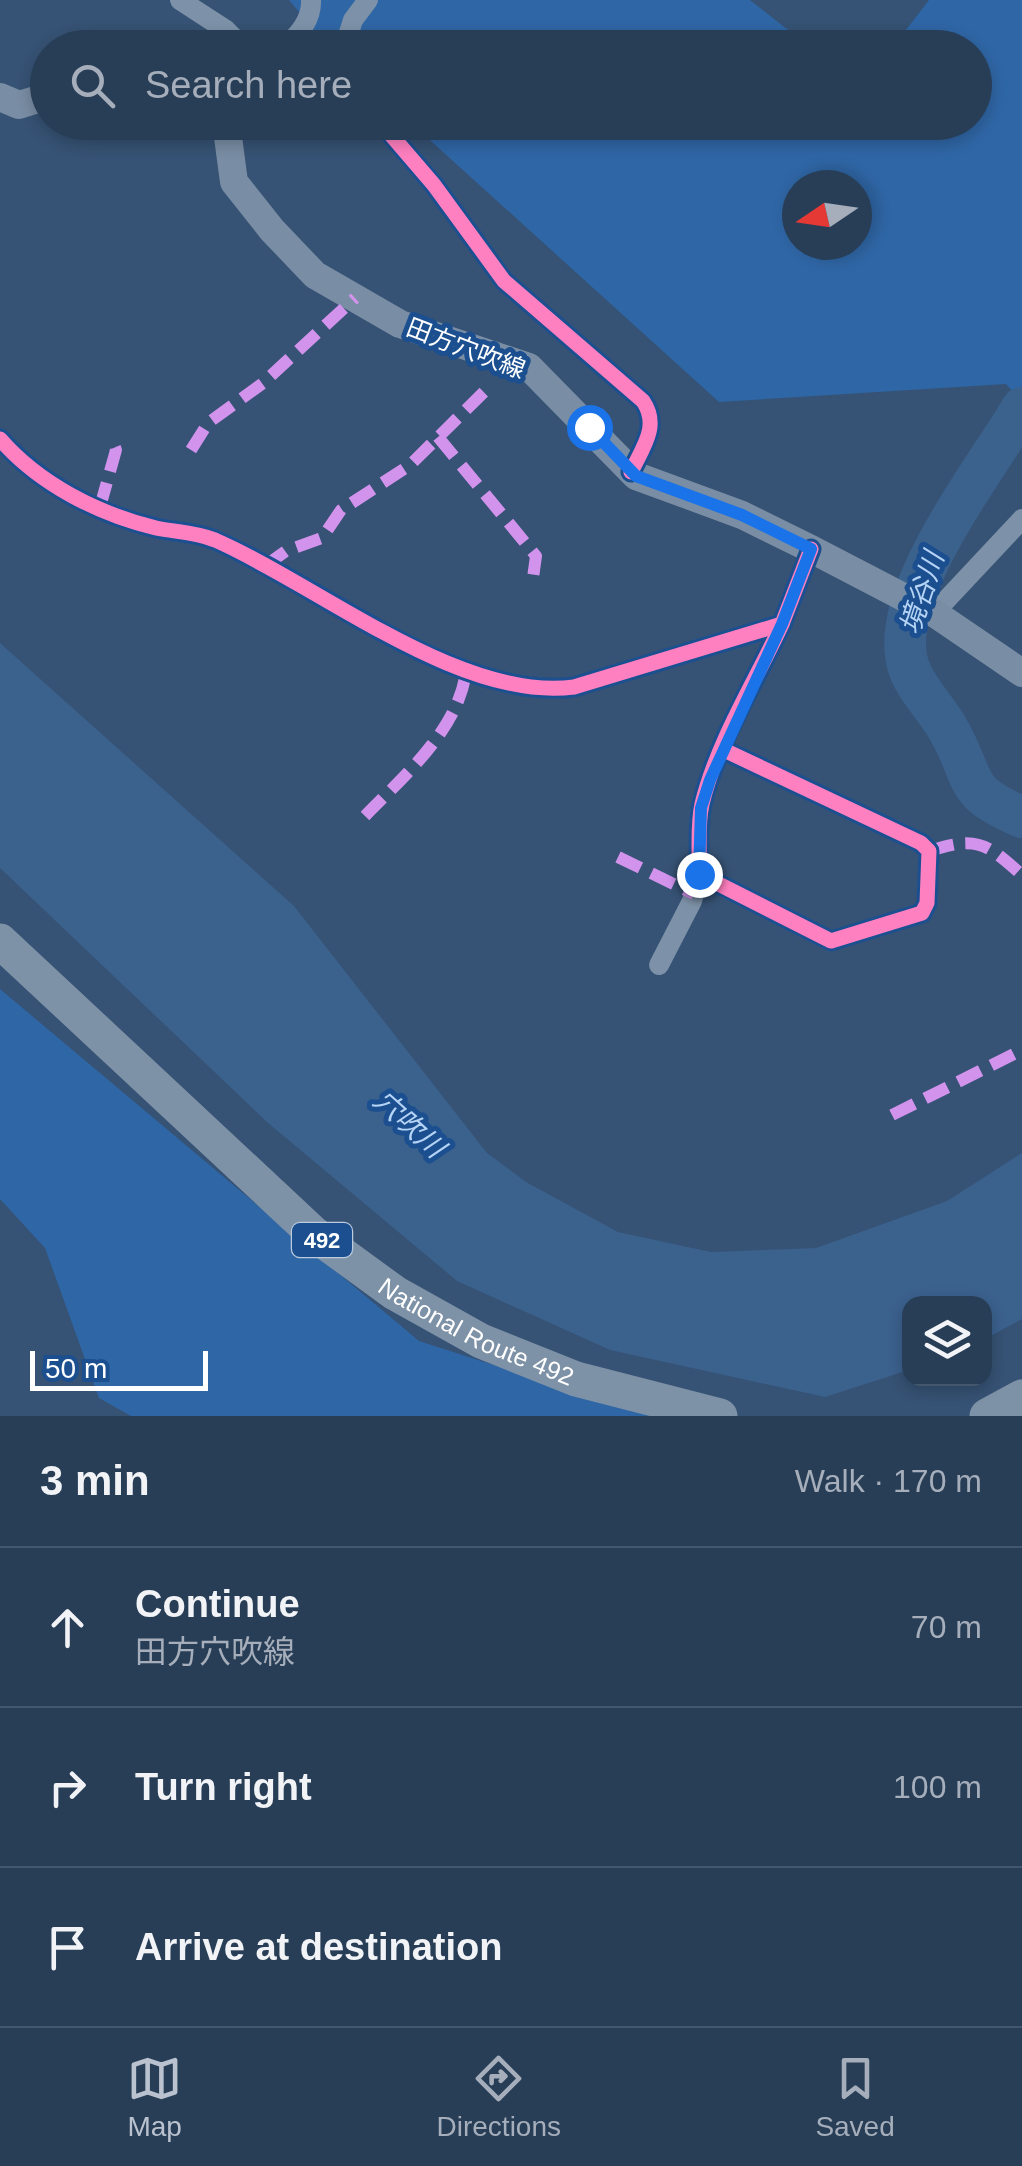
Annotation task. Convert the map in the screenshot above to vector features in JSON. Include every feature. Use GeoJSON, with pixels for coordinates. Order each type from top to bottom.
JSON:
{"type":"FeatureCollection","features":[{"type":"Feature","properties":{"kind":"highway","name":"National Route 492"},"geometry":{"type":"LineString","coordinates":[[0,941],[314,1234],[394,1293],[481,1341],[576,1379],[720,1416]]}},
{"type":"Feature","properties":{"kind":"highway"},"geometry":{"type":"LineString","coordinates":[[987,1416],[1022,1397]]}},
{"type":"Feature","properties":{"kind":"main road"},"geometry":{"type":"LineString","coordinates":[[0,97],[19,105],[30,102]]}},
{"type":"Feature","properties":{"kind":"main road","name":"田方穴吹線"},"geometry":{"type":"LineString","coordinates":[[228,140],[234,182],[315,275],[400,324],[529,367],[630,472],[671,492],[742,515],[811,549],[929,610],[1022,672]]}},
{"type":"Feature","properties":{"kind":"street"},"geometry":{"type":"LineString","coordinates":[[180,0],[226,30]]}},
{"type":"Feature","properties":{"kind":"street"},"geometry":{"type":"LineString","coordinates":[[300,30],[312,12],[311,0]]}},
{"type":"Feature","properties":{"kind":"street"},"geometry":{"type":"LineString","coordinates":[[350,30],[368,0]]}},
{"type":"Feature","properties":{"kind":"street"},"geometry":{"type":"LineString","coordinates":[[395,140],[434,185],[504,282],[643,401],[652,414],[652,425],[630,472]]}},
{"type":"Feature","properties":{"kind":"street"},"geometry":{"type":"LineString","coordinates":[[0,439],[36,476],[62,489],[129,520],[212,539],[448,665],[508,683],[542,691],[574,688],[782,624]]}},
{"type":"Feature","properties":{"kind":"street"},"geometry":{"type":"LineString","coordinates":[[929,610],[1022,519]]}},
{"type":"Feature","properties":{"kind":"street"},"geometry":{"type":"LineString","coordinates":[[659,965],[692,901],[699,874],[701,808],[811,549]]}},
{"type":"Feature","properties":{"kind":"street"},"geometry":{"type":"LineString","coordinates":[[699,874],[831,940],[922,913],[927,903],[929,851],[921,842],[724,750]]}},
{"type":"Feature","properties":{"kind":"shaded area"},"geometry":{"type":"Polygon","coordinates":[[[289,0],[750,0],[788,30],[314,30],[289,0]]]}},
{"type":"Feature","properties":{"kind":"shaded area"},"geometry":{"type":"Polygon","coordinates":[[[929,0],[1022,0],[1022,402],[1006,384],[719,402],[430,140],[992,140],[992,30],[906,30],[929,0]]]}},
{"type":"Feature","properties":{"kind":"shaded area"},"geometry":{"type":"Polygon","coordinates":[[[0,989],[419,1341],[652,1416],[131,1416],[99,1398],[45,1248],[0,1199],[0,989]]]}},
{"type":"Feature","properties":{"kind":"water","name":"穴吹川"},"geometry":{"type":"Polygon","coordinates":[[[0,643],[294,906],[487,1153],[526,1182],[618,1232],[711,1252],[816,1248],[947,1201],[1022,1153],[1022,1319],[992,1335],[992,1296],[902,1296],[902,1372],[825,1397],[610,1350],[457,1281],[268,1123],[0,868],[0,643]]]}},
{"type":"Feature","properties":{"kind":"waterway","name":"境谷川"},"geometry":{"type":"LineString","coordinates":[[1022,408],[925,568],[905,636],[911,673],[948,729],[973,782],[988,799],[1022,817]]}},
{"type":"Feature","properties":{"kind":"marked path"},"geometry":{"type":"LineString","coordinates":[[191,450],[208,423],[263,383],[355,298]]}},
{"type":"Feature","properties":{"kind":"marked path"},"geometry":{"type":"LineString","coordinates":[[265,566],[286,551],[322,538],[341,510],[410,465],[490,386]]}},
{"type":"Feature","properties":{"kind":"marked path"},"geometry":{"type":"LineString","coordinates":[[438,437],[536,556],[532,585]]}},
{"type":"Feature","properties":{"kind":"marked path"},"geometry":{"type":"LineString","coordinates":[[100,507],[116,450],[111,438]]}},
{"type":"Feature","properties":{"kind":"marked path"},"geometry":{"type":"LineString","coordinates":[[365,816],[441,733],[461,693],[466,672]]}},
{"type":"Feature","properties":{"kind":"marked path"},"geometry":{"type":"LineString","coordinates":[[929,851],[959,844],[980,845],[1022,875]]}},
{"type":"Feature","properties":{"kind":"marked path"},"geometry":{"type":"LineString","coordinates":[[618,857],[694,894]]}},
{"type":"Feature","properties":{"kind":"marked path"},"geometry":{"type":"LineString","coordinates":[[892,1115],[1022,1050]]}},
{"type":"Feature","properties":{"kind":"cycle path"},"geometry":{"type":"LineString","coordinates":[[395,140],[434,185],[504,281],[643,401],[650,428],[631,472]]}},
{"type":"Feature","properties":{"kind":"cycle path"},"geometry":{"type":"LineString","coordinates":[[0,439],[33,470],[91,506],[134,522],[215,540],[438,659],[485,677],[530,687],[574,687],[782,624],[811,549]]}},
{"type":"Feature","properties":{"kind":"cycle path"},"geometry":{"type":"LineString","coordinates":[[724,750],[921,843],[929,851],[927,903],[922,913],[831,941],[699,874],[700,821],[709,781],[727,735],[782,624]]}},
{"type":"Feature","properties":{"kind":"route"},"geometry":{"type":"LineString","coordinates":[[589,427],[636,476],[706,505],[742,515],[811,549],[782,624],[710,780],[701,808],[699,874]]}}]}
